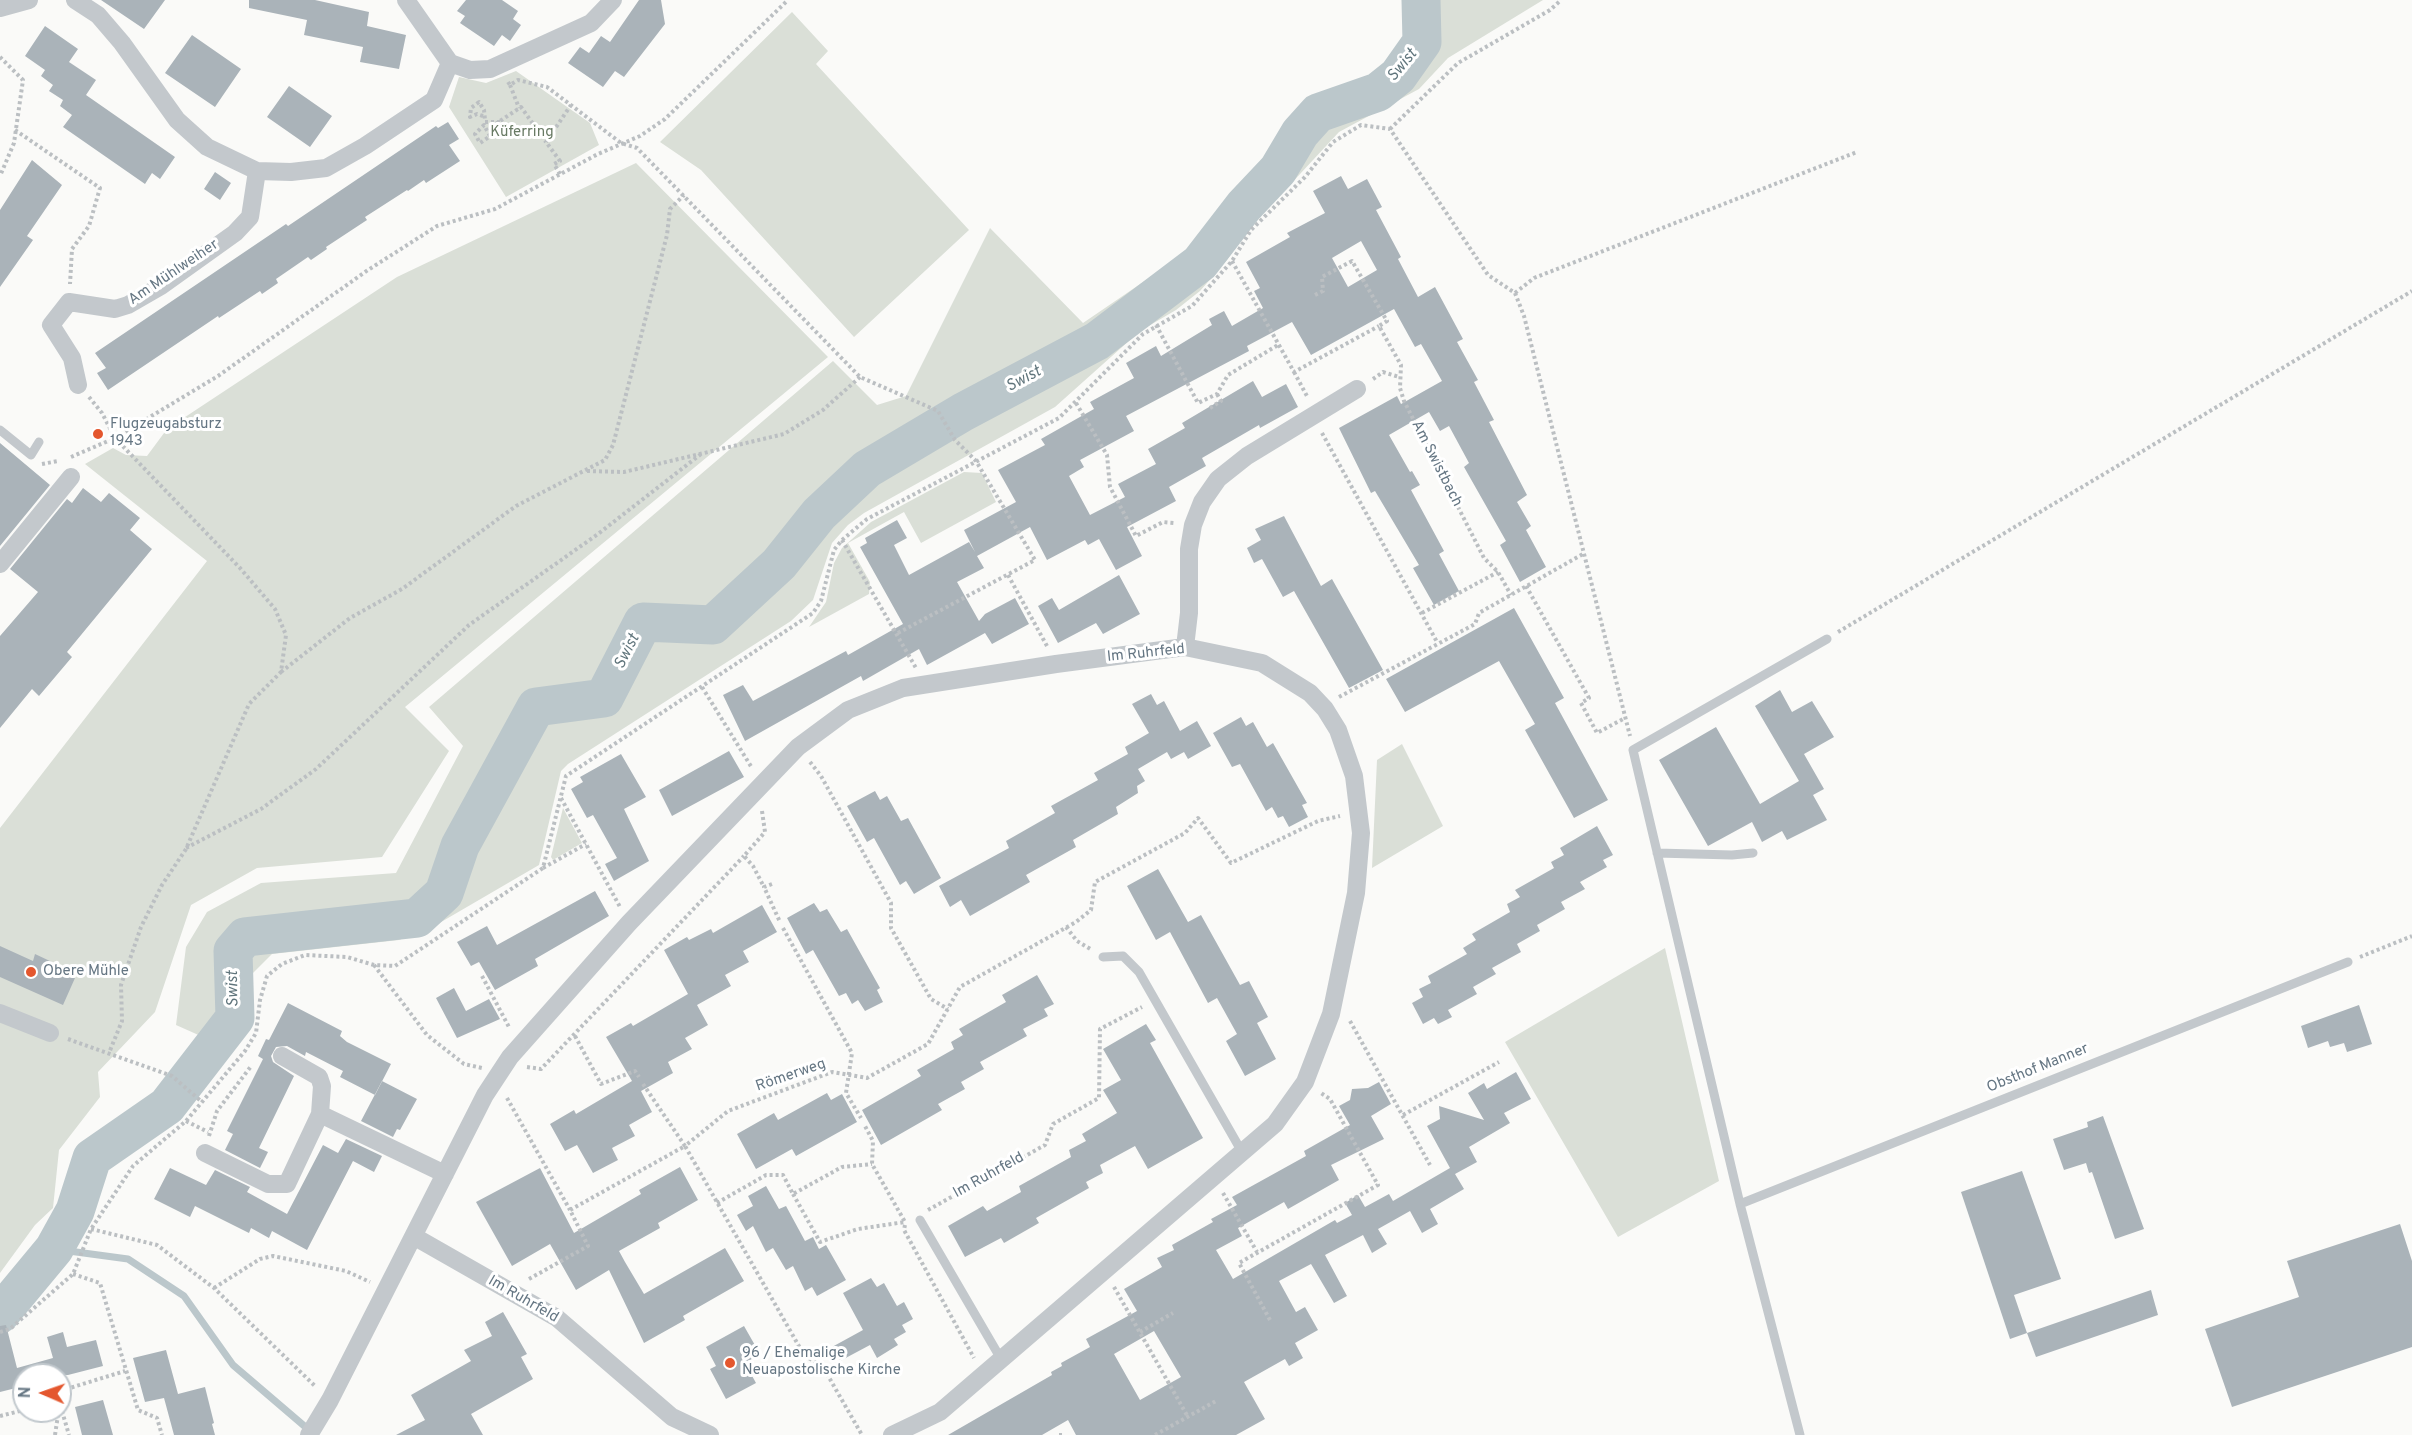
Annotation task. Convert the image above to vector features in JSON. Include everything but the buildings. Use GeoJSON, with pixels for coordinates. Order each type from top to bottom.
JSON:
{"type":"FeatureCollection","features":[{"type":"Feature","properties":{"kind":"street"},"geometry":{"type":"LineString","coordinates":[[0,8],[29,0]]}},
{"type":"Feature","properties":{"kind":"street"},"geometry":{"type":"LineString","coordinates":[[75,0],[98,15],[122,43],[177,120],[207,147],[257,171],[291,172],[326,168],[434,100],[450,63]]}},
{"type":"Feature","properties":{"kind":"street"},"geometry":{"type":"LineString","coordinates":[[406,0],[450,63],[470,70],[498,65],[591,23],[612,0]]}},
{"type":"Feature","properties":{"kind":"street","name":"Am Mühlweiher"},"geometry":{"type":"LineString","coordinates":[[69,302],[115,309],[128,305],[160,286],[235,233],[250,217],[257,171]]}},
{"type":"Feature","properties":{"kind":"street"},"geometry":{"type":"LineString","coordinates":[[69,302],[51,326],[72,358],[78,385]]}},
{"type":"Feature","properties":{"kind":"street"},"geometry":{"type":"LineString","coordinates":[[1185,648],[1193,525],[1202,502],[1218,479],[1247,456],[1358,389]]}},
{"type":"Feature","properties":{"kind":"street"},"geometry":{"type":"LineString","coordinates":[[0,564],[71,477]]}},
{"type":"Feature","properties":{"kind":"street","name":"Im Ruhrfeld"},"geometry":{"type":"LineString","coordinates":[[309,1435],[321,1417],[415,1237],[494,1080],[515,1050],[629,923],[798,747],[848,710],[903,688],[925,684],[1056,664],[1185,648],[1262,663],[1310,693],[1325,709],[1338,730],[1354,776],[1361,833],[1356,893],[1331,1014],[1305,1082],[1275,1124],[940,1412],[892,1435]]}},
{"type":"Feature","properties":{"kind":"street"},"geometry":{"type":"LineString","coordinates":[[0,1013],[50,1033]]}},
{"type":"Feature","properties":{"kind":"street"},"geometry":{"type":"LineString","coordinates":[[206,1153],[268,1184],[287,1184],[320,1114],[322,1086],[319,1077],[282,1056]]}},
{"type":"Feature","properties":{"kind":"street"},"geometry":{"type":"LineString","coordinates":[[320,1114],[445,1174]]}},
{"type":"Feature","properties":{"kind":"street","name":"Im Ruhrfeld"},"geometry":{"type":"LineString","coordinates":[[415,1237],[557,1318],[672,1418],[710,1435]]}},
{"type":"Feature","properties":{"kind":"lane"},"geometry":{"type":"LineString","coordinates":[[0,430],[30,455],[39,442]]}},
{"type":"Feature","properties":{"kind":"lane"},"geometry":{"type":"LineString","coordinates":[[1800,1435],[1740,1204],[1633,750],[1827,639]]}},
{"type":"Feature","properties":{"kind":"lane"},"geometry":{"type":"LineString","coordinates":[[1657,853],[1732,855],[1753,853]]}},
{"type":"Feature","properties":{"kind":"lane"},"geometry":{"type":"LineString","coordinates":[[1103,957],[1123,956],[1139,972],[1242,1152]]}},
{"type":"Feature","properties":{"kind":"lane","name":"Obsthof Manner"},"geometry":{"type":"LineString","coordinates":[[1740,1204],[2348,962]]}},
{"type":"Feature","properties":{"kind":"lane"},"geometry":{"type":"LineString","coordinates":[[920,1216],[1001,1359]]}},
{"type":"Feature","properties":{"kind":"path"},"geometry":{"type":"LineString","coordinates":[[30,455],[40,464],[48,464],[86,452],[115,438],[218,376],[369,270],[437,226],[495,208],[621,143],[640,136],[664,119],[788,0]]}},
{"type":"Feature","properties":{"kind":"path"},"geometry":{"type":"LineString","coordinates":[[1390,129],[1458,63],[1550,10],[1561,0]]}},
{"type":"Feature","properties":{"kind":"path"},"geometry":{"type":"LineString","coordinates":[[0,57],[23,80],[14,143],[0,176]]}},
{"type":"Feature","properties":{"kind":"path"},"geometry":{"type":"LineString","coordinates":[[498,65],[510,85],[519,108],[521,107],[560,161],[554,164],[560,174]]}},
{"type":"Feature","properties":{"kind":"path"},"geometry":{"type":"LineString","coordinates":[[510,85],[518,80],[547,87],[621,143],[637,148],[860,377],[938,411],[955,440],[976,461],[1035,560],[1008,575],[1001,576],[896,634]]}},
{"type":"Feature","properties":{"kind":"path"},"geometry":{"type":"LineString","coordinates":[[490,136],[484,120],[484,110],[479,102],[471,108],[470,117],[477,114],[484,120],[500,122]]}},
{"type":"Feature","properties":{"kind":"path"},"geometry":{"type":"LineString","coordinates":[[546,142],[571,105]]}},
{"type":"Feature","properties":{"kind":"path"},"geometry":{"type":"LineString","coordinates":[[484,120],[475,134],[480,143],[501,129],[497,123],[519,108]]}},
{"type":"Feature","properties":{"kind":"path"},"geometry":{"type":"LineString","coordinates":[[543,868],[566,776],[813,613],[821,601],[834,550],[842,540],[867,519],[1059,418],[1143,334],[1192,306],[1232,261],[1251,230],[1305,177],[1340,136],[1361,125],[1390,129],[1488,275],[1515,293],[1524,316],[1633,750]]}},
{"type":"Feature","properties":{"kind":"path"},"geometry":{"type":"LineString","coordinates":[[15,130],[100,188],[89,226],[72,249],[69,302]]}},
{"type":"Feature","properties":{"kind":"path"},"geometry":{"type":"LineString","coordinates":[[1515,293],[1534,278],[1857,152]]}},
{"type":"Feature","properties":{"kind":"path"},"geometry":{"type":"LineString","coordinates":[[110,1053],[122,1021],[121,986],[141,927],[162,885],[186,849],[249,704],[281,672],[350,618],[402,589],[516,506],[605,459],[613,445],[667,235],[670,208],[684,195]]}},
{"type":"Feature","properties":{"kind":"path"},"geometry":{"type":"LineString","coordinates":[[1232,261],[1294,372],[1315,416],[1437,642]]}},
{"type":"Feature","properties":{"kind":"path","name":"Am Swistbach"},"geometry":{"type":"LineString","coordinates":[[1315,295],[1323,291],[1322,277],[1352,261],[1387,321],[1379,326],[1401,365],[1399,377],[1406,404],[1484,558],[1498,572],[1511,595]]}},
{"type":"Feature","properties":{"kind":"path"},"geometry":{"type":"LineString","coordinates":[[1827,639],[2412,291]]}},
{"type":"Feature","properties":{"kind":"path"},"geometry":{"type":"LineString","coordinates":[[1156,326],[1198,403],[1217,393],[1228,375],[1278,345]]}},
{"type":"Feature","properties":{"kind":"path"},"geometry":{"type":"LineString","coordinates":[[1294,372],[1379,326]]}},
{"type":"Feature","properties":{"kind":"path"},"geometry":{"type":"LineString","coordinates":[[1358,389],[1383,372],[1399,377]]}},
{"type":"Feature","properties":{"kind":"path"},"geometry":{"type":"LineString","coordinates":[[586,471],[624,472],[784,434],[823,410],[860,377]]}},
{"type":"Feature","properties":{"kind":"path"},"geometry":{"type":"LineString","coordinates":[[78,385],[102,413],[115,438],[240,568],[275,609],[286,635],[281,672]]}},
{"type":"Feature","properties":{"kind":"path"},"geometry":{"type":"LineString","coordinates":[[1210,408],[1221,401],[1217,393]]}},
{"type":"Feature","properties":{"kind":"path"},"geometry":{"type":"LineString","coordinates":[[1076,403],[1107,455],[1110,487],[1136,536],[1163,522],[1193,525]]}},
{"type":"Feature","properties":{"kind":"path"},"geometry":{"type":"LineString","coordinates":[[186,849],[261,809],[316,769],[469,625],[598,534],[701,453]]}},
{"type":"Feature","properties":{"kind":"path"},"geometry":{"type":"LineString","coordinates":[[842,540],[925,684]]}},
{"type":"Feature","properties":{"kind":"path"},"geometry":{"type":"LineString","coordinates":[[1325,709],[1342,695],[1437,642],[1475,624],[1479,613],[1583,554]]}},
{"type":"Feature","properties":{"kind":"path"},"geometry":{"type":"LineString","coordinates":[[1422,614],[1498,572]]}},
{"type":"Feature","properties":{"kind":"path"},"geometry":{"type":"LineString","coordinates":[[1008,575],[1056,664]]}},
{"type":"Feature","properties":{"kind":"path"},"geometry":{"type":"LineString","coordinates":[[1526,586],[1589,698],[1581,703],[1597,733],[1625,717]]}},
{"type":"Feature","properties":{"kind":"path"},"geometry":{"type":"LineString","coordinates":[[702,687],[744,758],[764,783]]}},
{"type":"Feature","properties":{"kind":"path"},"geometry":{"type":"LineString","coordinates":[[798,747],[821,776],[891,903],[891,928],[931,999],[948,1008]]}},
{"type":"Feature","properties":{"kind":"path"},"geometry":{"type":"LineString","coordinates":[[482,976],[515,1050],[520,1067],[541,1069],[765,832],[761,806],[751,796]]}},
{"type":"Feature","properties":{"kind":"path"},"geometry":{"type":"LineString","coordinates":[[561,798],[629,923]]}},
{"type":"Feature","properties":{"kind":"path","name":"Römerweg"},"geometry":{"type":"LineString","coordinates":[[685,1146],[728,1111],[832,1072],[867,1078],[928,1044],[960,987],[1076,922],[1091,910],[1095,882],[1185,833],[1198,818],[1231,863],[1318,821],[1358,812]]}},
{"type":"Feature","properties":{"kind":"path"},"geometry":{"type":"LineString","coordinates":[[0,1332],[10,1329],[73,1274],[91,1229],[133,1166],[186,1121],[245,1051],[256,1033],[260,1000],[267,976],[282,964],[305,956],[347,957],[374,965],[395,966],[543,868],[586,844]]}},
{"type":"Feature","properties":{"kind":"path"},"geometry":{"type":"LineString","coordinates":[[744,856],[764,887],[780,922]]}},
{"type":"Feature","properties":{"kind":"path"},"geometry":{"type":"LineString","coordinates":[[764,887],[772,884]]}},
{"type":"Feature","properties":{"kind":"path"},"geometry":{"type":"LineString","coordinates":[[1066,927],[1077,941],[1103,957]]}},
{"type":"Feature","properties":{"kind":"path"},"geometry":{"type":"LineString","coordinates":[[783,928],[852,1053],[846,1093],[861,1118]]}},
{"type":"Feature","properties":{"kind":"path"},"geometry":{"type":"LineString","coordinates":[[2348,962],[2412,936]]}},
{"type":"Feature","properties":{"kind":"path"},"geometry":{"type":"LineString","coordinates":[[374,965],[427,1035],[465,1064]]}},
{"type":"Feature","properties":{"kind":"path","name":"Im Ruhrfeld"},"geometry":{"type":"LineString","coordinates":[[793,1194],[820,1242],[858,1229],[905,1222],[920,1216],[1045,1145],[1053,1124],[1099,1098],[1101,1029],[1154,1000]]}},
{"type":"Feature","properties":{"kind":"path"},"geometry":{"type":"LineString","coordinates":[[1331,1014],[1350,1021],[1430,1165]]}},
{"type":"Feature","properties":{"kind":"path"},"geometry":{"type":"LineString","coordinates":[[50,1033],[172,1076],[202,1102]]}},
{"type":"Feature","properties":{"kind":"path"},"geometry":{"type":"LineString","coordinates":[[574,1036],[601,1084],[635,1071],[639,1077]]}},
{"type":"Feature","properties":{"kind":"path"},"geometry":{"type":"LineString","coordinates":[[1403,1114],[1499,1062]]}},
{"type":"Feature","properties":{"kind":"path"},"geometry":{"type":"LineString","coordinates":[[206,1153],[211,1142],[208,1132],[217,1112],[252,1065]]}},
{"type":"Feature","properties":{"kind":"path"},"geometry":{"type":"LineString","coordinates":[[494,1080],[570,1210],[588,1246],[510,1292]]}},
{"type":"Feature","properties":{"kind":"path"},"geometry":{"type":"LineString","coordinates":[[1270,1320],[1239,1263],[1378,1185],[1330,1099],[1305,1082]]}},
{"type":"Feature","properties":{"kind":"path"},"geometry":{"type":"LineString","coordinates":[[643,1084],[685,1146],[804,1355],[822,1367],[862,1435]]}},
{"type":"Feature","properties":{"kind":"path"},"geometry":{"type":"LineString","coordinates":[[186,1121],[208,1132]]}},
{"type":"Feature","properties":{"kind":"path"},"geometry":{"type":"LineString","coordinates":[[866,1126],[873,1141],[872,1164],[905,1222],[904,1230],[983,1375]]}},
{"type":"Feature","properties":{"kind":"path"},"geometry":{"type":"LineString","coordinates":[[570,1210],[685,1146]]}},
{"type":"Feature","properties":{"kind":"path"},"geometry":{"type":"LineString","coordinates":[[717,1203],[766,1175],[783,1175],[793,1194],[842,1167],[872,1164]]}},
{"type":"Feature","properties":{"kind":"path"},"geometry":{"type":"LineString","coordinates":[[1214,1176],[1257,1252]]}},
{"type":"Feature","properties":{"kind":"path"},"geometry":{"type":"LineString","coordinates":[[91,1229],[157,1245],[214,1288],[330,1400]]}},
{"type":"Feature","properties":{"kind":"path"},"geometry":{"type":"LineString","coordinates":[[214,1288],[260,1259],[273,1256],[346,1271],[387,1289]]}},
{"type":"Feature","properties":{"kind":"path"},"geometry":{"type":"LineString","coordinates":[[1105,1270],[1188,1417]]}},
{"type":"Feature","properties":{"kind":"path"},"geometry":{"type":"LineString","coordinates":[[73,1274],[100,1282],[138,1410],[157,1418],[162,1435]]}},
{"type":"Feature","properties":{"kind":"path"},"geometry":{"type":"LineString","coordinates":[[1140,1332],[1173,1312]]}},
{"type":"Feature","properties":{"kind":"path"},"geometry":{"type":"LineString","coordinates":[[72,1388],[125,1371]]}},
{"type":"Feature","properties":{"kind":"path"},"geometry":{"type":"LineString","coordinates":[[1155,1435],[1216,1401]]}},
{"type":"Feature","properties":{"kind":"green space"},"geometry":{"type":"Polygon","coordinates":[[[1409,0],[1543,0],[1448,58],[1419,89],[1339,132],[1249,229],[1227,260],[1200,291],[1176,310],[1140,331],[1055,407],[864,513],[848,525],[832,543],[813,600],[791,621],[568,764],[561,771],[539,865],[436,925],[399,940],[272,954],[249,977],[238,1021],[221,1045],[176,1025],[186,947],[207,912],[261,883],[396,873],[463,746],[429,707],[833,361],[877,405],[906,396],[990,228],[1083,323],[1190,250],[1298,114],[1311,104],[1368,83],[1383,73],[1405,48],[1410,30],[1409,0]]]}},
{"type":"Feature","properties":{"kind":"green space"},"geometry":{"type":"Polygon","coordinates":[[[792,12],[828,51],[816,64],[969,230],[854,337],[701,170],[660,142],[792,12]]]}},
{"type":"Feature","properties":{"kind":"green space","name":"Küferring"},"geometry":{"type":"Polygon","coordinates":[[[516,71],[590,123],[599,145],[506,197],[449,107],[459,77],[486,83],[516,71]]]}},
{"type":"Feature","properties":{"kind":"green space"},"geometry":{"type":"Polygon","coordinates":[[[636,163],[828,357],[405,707],[449,751],[382,857],[257,868],[191,905],[155,1012],[98,1072],[100,1097],[59,1150],[53,1208],[35,1225],[0,1273],[0,828],[207,561],[85,464],[113,448],[126,455],[147,456],[167,429],[397,277],[636,163]]]}},
{"type":"Feature","properties":{"kind":"green space"},"geometry":{"type":"Polygon","coordinates":[[[964,472],[982,473],[996,502],[921,543],[904,512],[848,543],[870,582],[869,594],[809,627],[826,602],[834,563],[842,548],[871,522],[964,472]]]}},
{"type":"Feature","properties":{"kind":"green space"},"geometry":{"type":"Polygon","coordinates":[[[1402,744],[1443,826],[1372,868],[1377,760],[1402,744]]]}},
{"type":"Feature","properties":{"kind":"green space"},"geometry":{"type":"Polygon","coordinates":[[[563,808],[582,843],[553,860],[551,857],[563,808]]]}},
{"type":"Feature","properties":{"kind":"green space"},"geometry":{"type":"Polygon","coordinates":[[[1665,948],[1719,1181],[1618,1237],[1505,1042],[1665,948]]]}},
{"type":"Feature","properties":{"kind":"waterway","name":"Swist"},"geometry":{"type":"LineString","coordinates":[[0,1314],[54,1249],[75,1211],[92,1158],[167,1106],[235,1018],[233,951],[245,937],[417,918],[444,893],[460,846],[536,707],[604,698],[643,622],[713,625],[779,564],[819,514],[867,469],[963,412],[1097,341],[1200,263],[1244,206],[1278,170],[1300,133],[1318,113],[1378,92],[1398,76],[1422,42],[1421,0]]}},
{"type":"Feature","properties":{"kind":"waterway"},"geometry":{"type":"LineString","coordinates":[[54,1249],[128,1259],[184,1296],[233,1365],[309,1430]]}},
{"type":"Feature","properties":{"kind":"place","name":"Flugzeugabsturz 1943"},"geometry":{"type":"Point","coordinates":[98,434]}},
{"type":"Feature","properties":{"kind":"place","name":"Obere Mühle"},"geometry":{"type":"Point","coordinates":[31,972]}},
{"type":"Feature","properties":{"kind":"place","name":"96 / Ehemalige Neuapostolische Kirche"},"geometry":{"type":"Point","coordinates":[730,1363]}}]}
